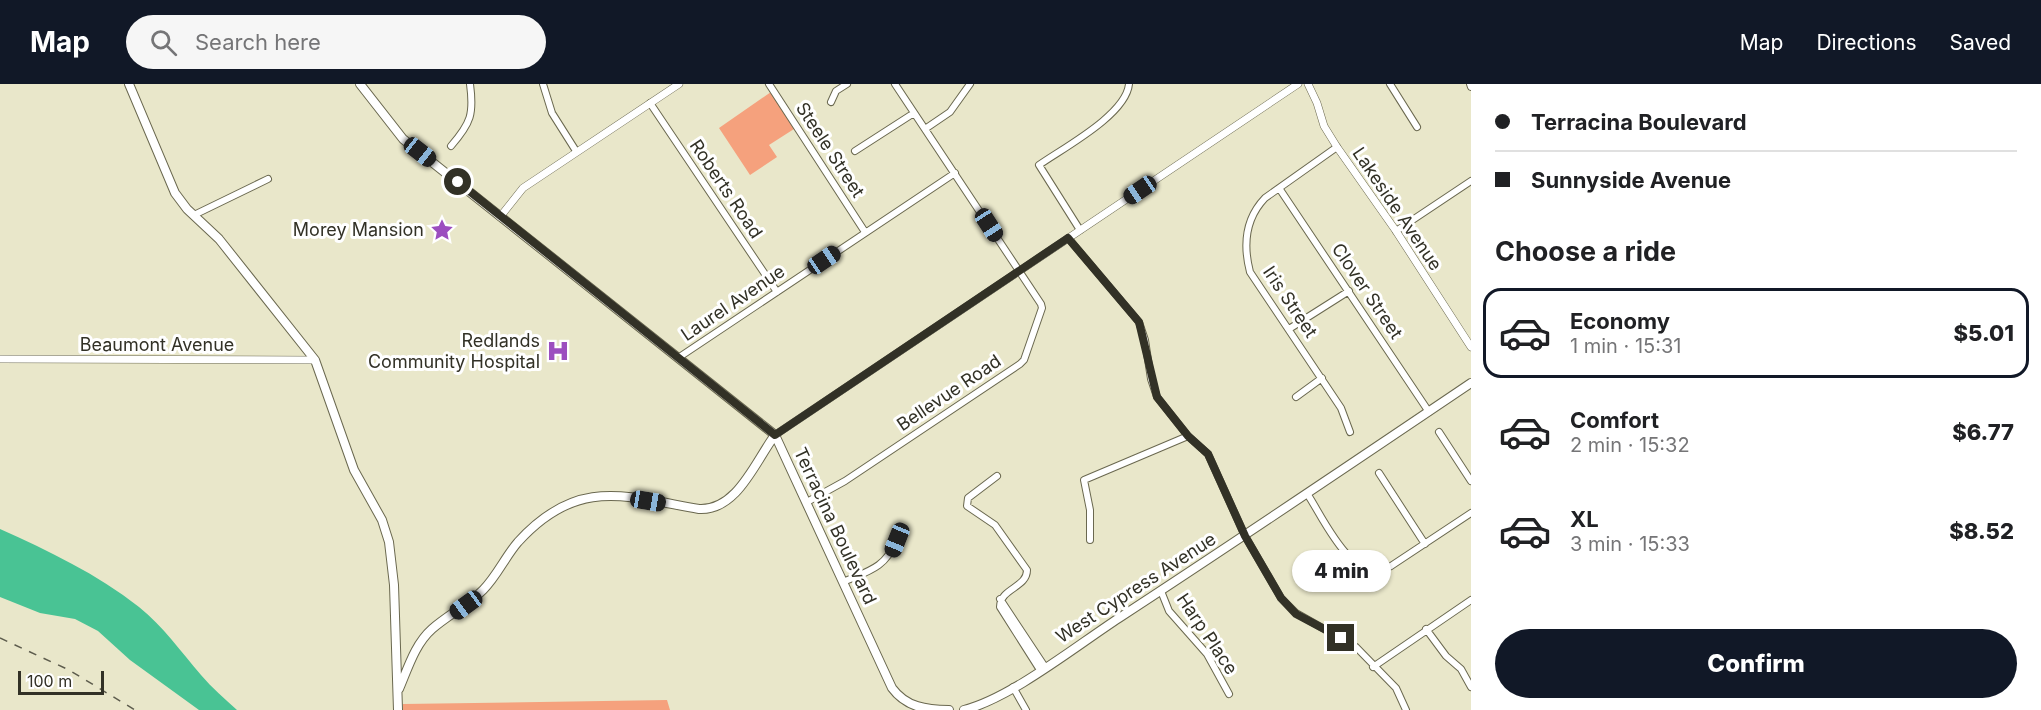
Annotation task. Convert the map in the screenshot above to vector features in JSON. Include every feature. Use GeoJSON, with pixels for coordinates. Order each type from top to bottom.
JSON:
{"type":"FeatureCollection","features":[{"type":"Feature","properties":{"kind":"main road"},"geometry":{"type":"LineString","coordinates":[[129,84],[175,193],[219,239],[315,360],[354,470],[382,520],[389,542],[398,710]]}},
{"type":"Feature","properties":{"kind":"main road","name":"Terracina Boulevard"},"geometry":{"type":"LineString","coordinates":[[360,84],[403,139],[775,435],[892,688],[905,702],[935,710]]}},
{"type":"Feature","properties":{"kind":"main road","name":"West Cypress Avenue"},"geometry":{"type":"LineString","coordinates":[[964,710],[986,704],[1043,668],[1308,495],[1471,383]]}},
{"type":"Feature","properties":{"kind":"main road"},"geometry":{"type":"LineString","coordinates":[[398,693],[413,656],[431,630],[485,588],[518,541],[547,517],[576,500],[597,495],[699,508],[716,508],[738,489],[775,435]]}},
{"type":"Feature","properties":{"kind":"main road"},"geometry":{"type":"LineString","coordinates":[[935,710],[949,710]]}},
{"type":"Feature","properties":{"kind":"street"},"geometry":{"type":"LineString","coordinates":[[451,146],[470,119],[473,107],[470,84]]}},
{"type":"Feature","properties":{"kind":"street"},"geometry":{"type":"LineString","coordinates":[[543,84],[552,113],[576,151]]}},
{"type":"Feature","properties":{"kind":"street"},"geometry":{"type":"LineString","coordinates":[[500,216],[523,188],[679,84]]}},
{"type":"Feature","properties":{"kind":"street","name":"Steele Street"},"geometry":{"type":"LineString","coordinates":[[769,84],[866,232]]}},
{"type":"Feature","properties":{"kind":"street"},"geometry":{"type":"LineString","coordinates":[[831,102],[836,91],[847,84]]}},
{"type":"Feature","properties":{"kind":"street"},"geometry":{"type":"LineString","coordinates":[[895,84],[1019,271]]}},
{"type":"Feature","properties":{"kind":"street"},"geometry":{"type":"LineString","coordinates":[[925,129],[950,112],[970,84]]}},
{"type":"Feature","properties":{"kind":"street"},"geometry":{"type":"LineString","coordinates":[[1080,230],[1039,165],[1115,110],[1125,98],[1129,84]]}},
{"type":"Feature","properties":{"kind":"street"},"geometry":{"type":"LineString","coordinates":[[775,435],[1298,84]]}},
{"type":"Feature","properties":{"kind":"street","name":"Lakeside Avenue"},"geometry":{"type":"LineString","coordinates":[[1308,84],[1324,126],[1337,147],[1396,231],[1471,347]]}},
{"type":"Feature","properties":{"kind":"street"},"geometry":{"type":"LineString","coordinates":[[1390,84],[1417,127]]}},
{"type":"Feature","properties":{"kind":"street","name":"Roberts Road"},"geometry":{"type":"LineString","coordinates":[[650,103],[777,292]]}},
{"type":"Feature","properties":{"kind":"street"},"geometry":{"type":"LineString","coordinates":[[855,151],[914,113]]}},
{"type":"Feature","properties":{"kind":"street","name":"Iris Street"},"geometry":{"type":"LineString","coordinates":[[1337,147],[1279,188],[1256,208],[1248,225],[1246,254],[1250,272],[1341,408],[1350,432]]}},
{"type":"Feature","properties":{"kind":"street","name":"Laurel Avenue"},"geometry":{"type":"LineString","coordinates":[[678,358],[955,173]]}},
{"type":"Feature","properties":{"kind":"street"},"geometry":{"type":"LineString","coordinates":[[194,215],[268,179]]}},
{"type":"Feature","properties":{"kind":"street"},"geometry":{"type":"LineString","coordinates":[[1396,231],[1471,181]]}},
{"type":"Feature","properties":{"kind":"street","name":"Clover Street"},"geometry":{"type":"LineString","coordinates":[[1279,188],[1429,412]]}},
{"type":"Feature","properties":{"kind":"street"},"geometry":{"type":"LineString","coordinates":[[1068,238],[1139,322],[1145,340],[1153,389],[1188,436],[1208,454],[1245,536],[1273,586],[1293,611],[1352,644],[1396,688],[1406,710]]}},
{"type":"Feature","properties":{"kind":"street","name":"Bellevue Road"},"geometry":{"type":"LineString","coordinates":[[807,502],[845,481],[1024,360],[1042,309],[1019,271]]}},
{"type":"Feature","properties":{"kind":"street"},"geometry":{"type":"LineString","coordinates":[[1289,329],[1349,291]]}},
{"type":"Feature","properties":{"kind":"street","name":"Beaumont Avenue"},"geometry":{"type":"LineString","coordinates":[[0,359],[315,360]]}},
{"type":"Feature","properties":{"kind":"street"},"geometry":{"type":"LineString","coordinates":[[1296,397],[1322,378]]}},
{"type":"Feature","properties":{"kind":"street"},"geometry":{"type":"LineString","coordinates":[[1439,432],[1471,481]]}},
{"type":"Feature","properties":{"kind":"street"},"geometry":{"type":"LineString","coordinates":[[1090,540],[1090,510],[1084,480],[1188,436]]}},
{"type":"Feature","properties":{"kind":"street"},"geometry":{"type":"LineString","coordinates":[[1379,473],[1425,544]]}},
{"type":"Feature","properties":{"kind":"street"},"geometry":{"type":"LineString","coordinates":[[997,476],[971,495],[967,502],[969,509],[995,525],[1027,570],[1024,580],[1000,599],[1043,668]]}},
{"type":"Feature","properties":{"kind":"street"},"geometry":{"type":"LineString","coordinates":[[1308,495],[1351,560],[1363,568],[1386,569],[1471,513]]}},
{"type":"Feature","properties":{"kind":"street"},"geometry":{"type":"LineString","coordinates":[[843,582],[881,565],[891,555],[897,540]]}},
{"type":"Feature","properties":{"kind":"street","name":"Harp Place"},"geometry":{"type":"LineString","coordinates":[[1161,591],[1169,611],[1207,654],[1229,694]]}},
{"type":"Feature","properties":{"kind":"street"},"geometry":{"type":"LineString","coordinates":[[1373,667],[1471,600]]}},
{"type":"Feature","properties":{"kind":"street"},"geometry":{"type":"LineString","coordinates":[[1426,629],[1446,657],[1461,669],[1471,687]]}},
{"type":"Feature","properties":{"kind":"street"},"geometry":{"type":"LineString","coordinates":[[1013,687],[1026,710]]}},
{"type":"Feature","properties":{"kind":"shaded area"},"geometry":{"type":"Polygon","coordinates":[[[771,92],[794,129],[769,145],[777,157],[750,175],[719,128],[771,92]]]}},
{"type":"Feature","properties":{"kind":"shaded area"},"geometry":{"type":"Polygon","coordinates":[[[0,529],[72,564],[139,607],[237,710],[199,710],[130,660],[98,631],[75,619],[40,613],[0,597],[0,529]]]}},
{"type":"Feature","properties":{"kind":"shaded area"},"geometry":{"type":"Polygon","coordinates":[[[667,700],[670,710],[403,710],[403,704],[667,700]]]}},
{"type":"Feature","properties":{"kind":"railway"},"geometry":{"type":"LineString","coordinates":[[0,638],[69,670],[135,710]]}},
{"type":"Feature","properties":{"kind":"place","name":"Morey Mansion"},"geometry":{"type":"Point","coordinates":[442,230]}},
{"type":"Feature","properties":{"kind":"place","name":"Redlands Community Hospital"},"geometry":{"type":"Point","coordinates":[558,351]}},
{"type":"Feature","properties":{"kind":"route"},"geometry":{"type":"LineString","coordinates":[[458,182],[775,435],[1068,238],[1139,322],[1143,329],[1153,389],[1157,397],[1188,436],[1203,447],[1208,454],[1245,536],[1281,598],[1296,614],[1341,638]]}}]}
